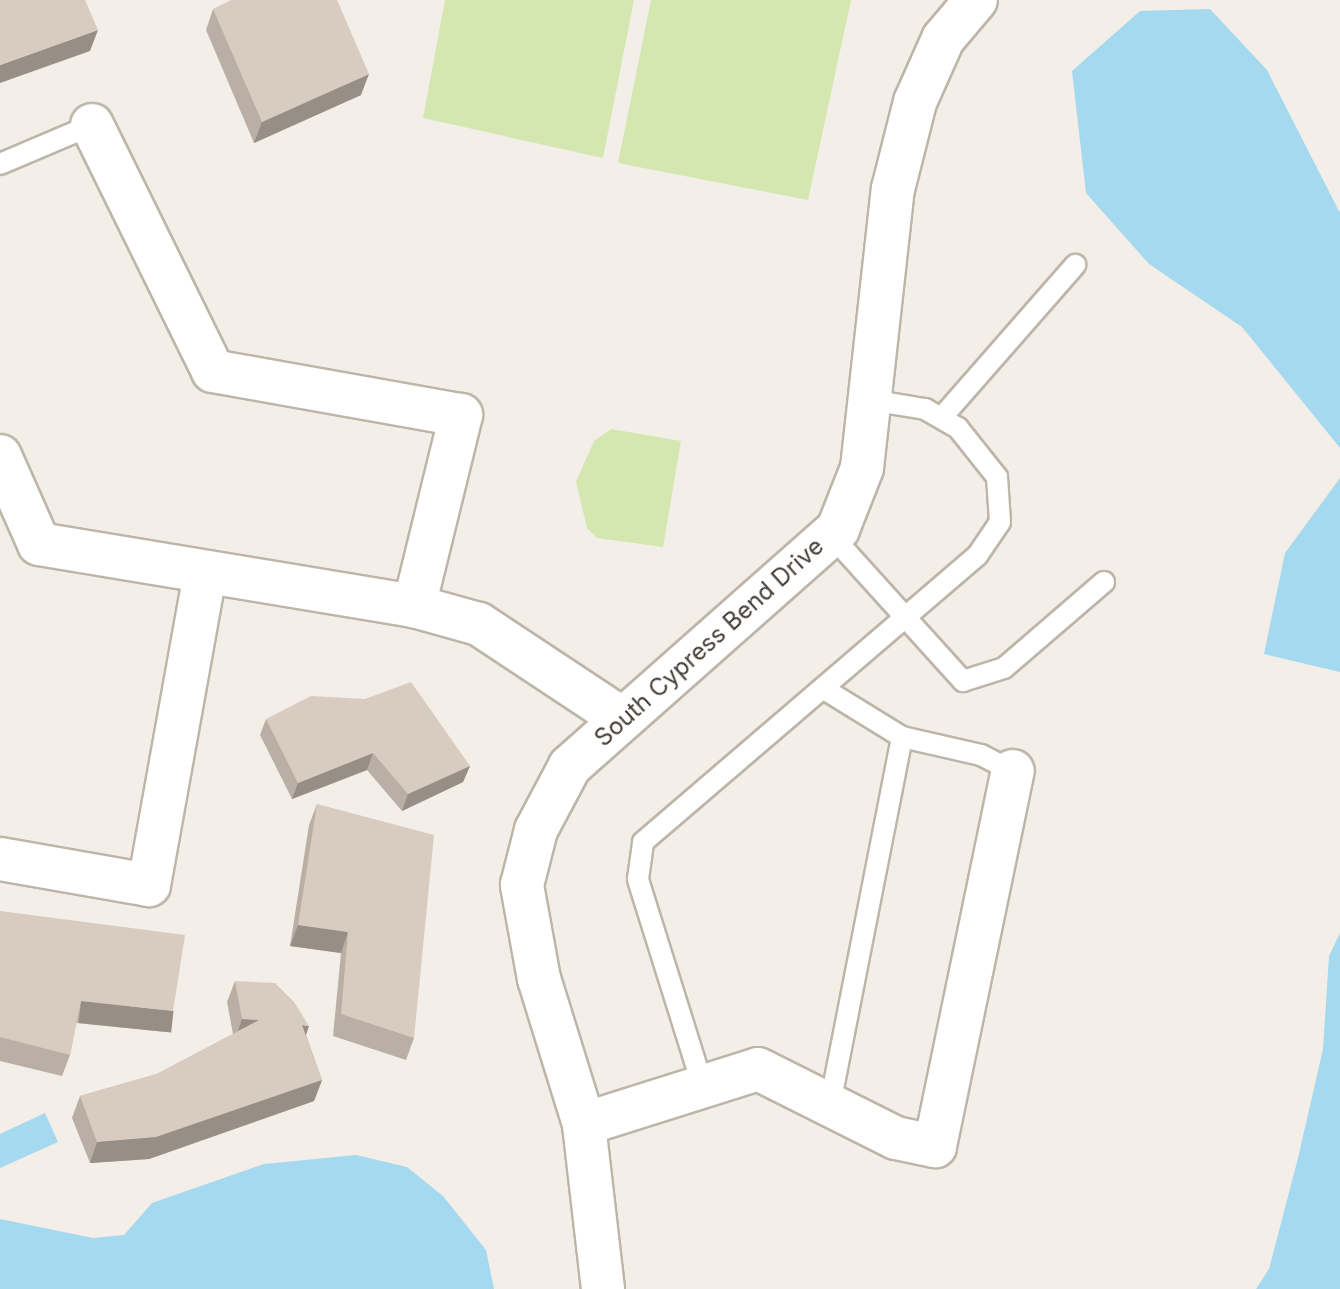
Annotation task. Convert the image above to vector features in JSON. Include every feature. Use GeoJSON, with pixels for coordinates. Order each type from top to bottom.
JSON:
{"type":"FeatureCollection","features":[{"type":"Feature","properties":{"kind":"street","name":"South Cypress Bend Drive"},"geometry":{"type":"LineString","coordinates":[[603,1289],[584,1124],[539,979],[522,885],[536,830],[570,766],[831,535],[862,468],[893,189],[915,102],[943,39],[976,0]]}},
{"type":"Feature","properties":{"kind":"street"},"geometry":{"type":"LineString","coordinates":[[92,125],[213,371],[461,415],[414,606]]}},
{"type":"Feature","properties":{"kind":"street"},"geometry":{"type":"LineString","coordinates":[[0,456],[39,544],[205,575],[414,606],[479,624],[621,718]]}},
{"type":"Feature","properties":{"kind":"street"},"geometry":{"type":"LineString","coordinates":[[0,859],[149,885],[205,575]]}},
{"type":"Feature","properties":{"kind":"street"},"geometry":{"type":"LineString","coordinates":[[584,1124],[758,1069],[831,1099],[896,1138],[935,1146],[1013,771]]}},
{"type":"Feature","properties":{"kind":"lane"},"geometry":{"type":"LineString","coordinates":[[0,164],[92,125]]}},
{"type":"Feature","properties":{"kind":"lane"},"geometry":{"type":"LineString","coordinates":[[943,416],[1075,265]]}},
{"type":"Feature","properties":{"kind":"lane"},"geometry":{"type":"LineString","coordinates":[[703,1087],[638,879],[643,842],[977,556],[1000,522],[997,477],[943,416],[870,400]]}},
{"type":"Feature","properties":{"kind":"lane"},"geometry":{"type":"LineString","coordinates":[[831,535],[963,681],[1004,668],[1104,582]]}},
{"type":"Feature","properties":{"kind":"lane"},"geometry":{"type":"LineString","coordinates":[[824,689],[902,737],[981,755],[1013,771]]}},
{"type":"Feature","properties":{"kind":"lane"},"geometry":{"type":"LineString","coordinates":[[831,1099],[902,737]]}},
{"type":"Feature","properties":{"kind":"green space"},"geometry":{"type":"Polygon","coordinates":[[[445,0],[634,0],[603,158],[423,118],[445,0]]]}},
{"type":"Feature","properties":{"kind":"green space"},"geometry":{"type":"Polygon","coordinates":[[[651,0],[851,0],[808,200],[618,163],[651,0]]]}},
{"type":"Feature","properties":{"kind":"green space"},"geometry":{"type":"Polygon","coordinates":[[[611,429],[681,441],[663,547],[597,538],[587,528],[576,482],[594,441],[611,429]]]}},
{"type":"Feature","properties":{"kind":"water"},"geometry":{"type":"Polygon","coordinates":[[[1210,9],[1267,70],[1340,213],[1340,448],[1242,327],[1149,264],[1086,193],[1072,71],[1140,11],[1210,9]]]}},
{"type":"Feature","properties":{"kind":"water"},"geometry":{"type":"Polygon","coordinates":[[[1340,478],[1340,672],[1264,654],[1285,553],[1340,478]]]}},
{"type":"Feature","properties":{"kind":"water"},"geometry":{"type":"Polygon","coordinates":[[[1340,933],[1340,1289],[1256,1289],[1269,1269],[1298,1158],[1323,1049],[1329,956],[1340,933]]]}},
{"type":"Feature","properties":{"kind":"water"},"geometry":{"type":"Polygon","coordinates":[[[45,1113],[58,1142],[0,1168],[0,1134],[45,1113]]]}},
{"type":"Feature","properties":{"kind":"water"},"geometry":{"type":"Polygon","coordinates":[[[356,1155],[407,1167],[443,1196],[486,1250],[494,1289],[0,1289],[0,1219],[93,1238],[124,1235],[152,1203],[264,1164],[356,1155]]]}},
{"type":"Feature","properties":{"kind":"building"},"geometry":{"type":"Polygon","coordinates":[[[0,0],[85,0],[98,30],[0,65],[0,0]]]}},
{"type":"Feature","properties":{"kind":"building"},"geometry":{"type":"Polygon","coordinates":[[[231,0],[337,0],[369,74],[262,122],[213,9],[231,0]]]}},
{"type":"Feature","properties":{"kind":"building"},"geometry":{"type":"Polygon","coordinates":[[[411,682],[470,766],[408,794],[373,753],[298,783],[266,719],[311,696],[365,699],[411,682]]]}},
{"type":"Feature","properties":{"kind":"building"},"geometry":{"type":"Polygon","coordinates":[[[317,804],[434,835],[414,1038],[341,1014],[348,932],[298,925],[317,804]]]}},
{"type":"Feature","properties":{"kind":"building"},"geometry":{"type":"Polygon","coordinates":[[[0,911],[185,935],[173,1011],[81,1001],[70,1055],[0,1037],[0,911]]]}},
{"type":"Feature","properties":{"kind":"building"},"geometry":{"type":"Polygon","coordinates":[[[235,981],[275,983],[294,1002],[309,1026],[302,1025],[322,1080],[156,1137],[97,1142],[80,1096],[157,1074],[259,1020],[242,1019],[235,981]]]}}]}
